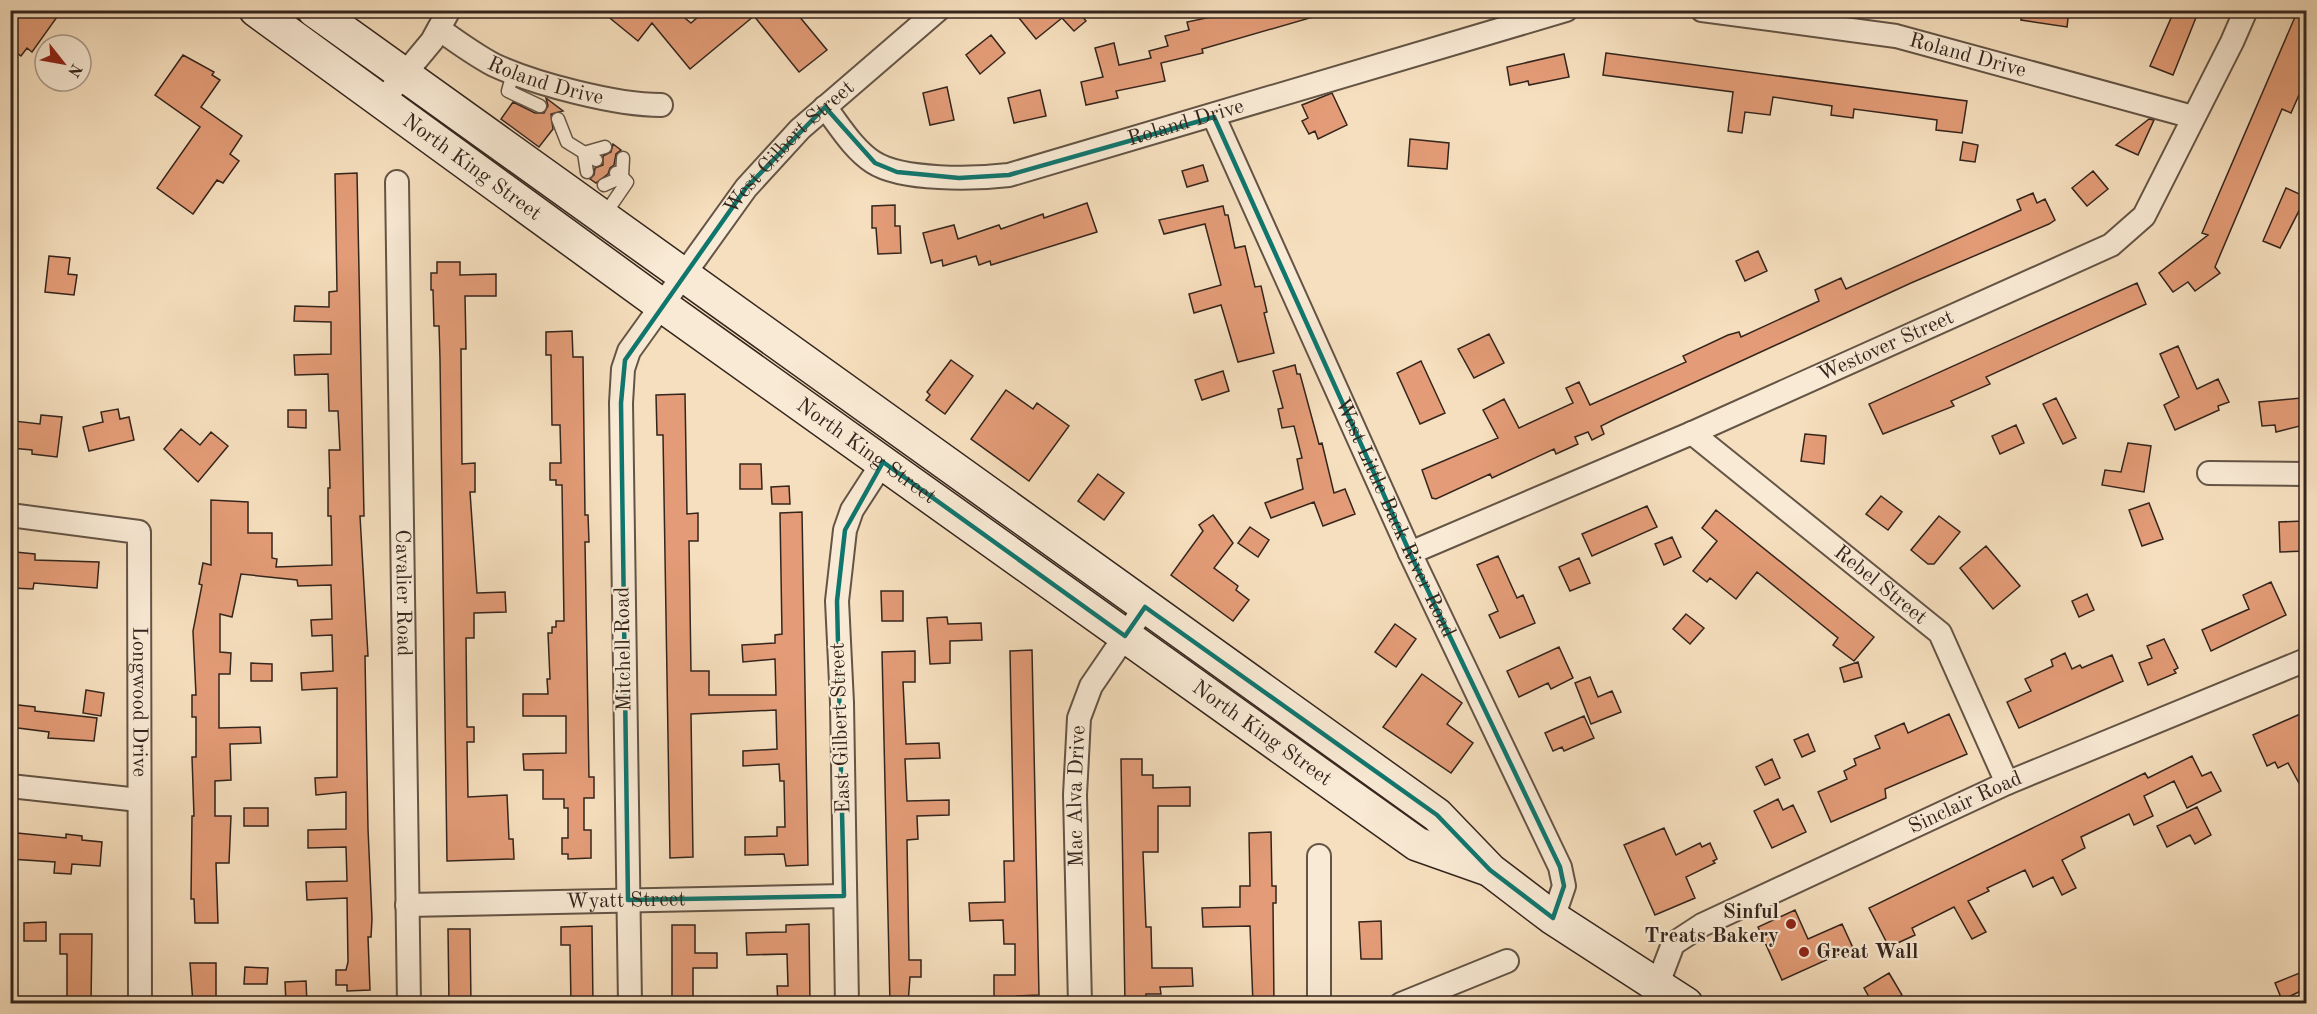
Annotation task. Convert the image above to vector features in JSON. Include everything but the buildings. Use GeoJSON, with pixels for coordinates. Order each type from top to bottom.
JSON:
{"type":"FeatureCollection","features":[{"type":"Feature","properties":{"kind":"main road","name":"North King Street"},"geometry":{"type":"LineString","coordinates":[[256,10],[660,304],[1417,844],[1490,870]]}},
{"type":"Feature","properties":{"kind":"main road","name":"North King Street"},"geometry":{"type":"LineString","coordinates":[[314,10],[1437,815],[1490,870],[1553,918],[1686,1004]]}},
{"type":"Feature","properties":{"kind":"street","name":"West Gilbert Street"},"geometry":{"type":"LineString","coordinates":[[660,304],[764,167],[825,107],[938,10]]}},
{"type":"Feature","properties":{"kind":"street","name":"Roland Drive"},"geometry":{"type":"LineString","coordinates":[[825,107],[862,153],[875,163],[897,172],[959,178],[1009,175],[1214,117],[1566,10]]}},
{"type":"Feature","properties":{"kind":"street","name":"Roland Drive"},"geometry":{"type":"LineString","coordinates":[[1702,10],[1896,36],[2193,117]]}},
{"type":"Feature","properties":{"kind":"street","name":"Westover Street"},"geometry":{"type":"LineString","coordinates":[[1410,553],[1692,433],[2112,245],[2144,216],[2246,10]]}},
{"type":"Feature","properties":{"kind":"street"},"geometry":{"type":"LineString","coordinates":[[381,102],[444,20]]}},
{"type":"Feature","properties":{"kind":"street","name":"Roland Drive"},"geometry":{"type":"LineString","coordinates":[[444,20],[477,55],[511,82],[624,103],[661,105]]}},
{"type":"Feature","properties":{"kind":"street","name":"West Little Back River Road"},"geometry":{"type":"LineString","coordinates":[[1214,117],[1410,553],[1560,867],[1564,886],[1553,918]]}},
{"type":"Feature","properties":{"kind":"street","name":"Cavalier Road"},"geometry":{"type":"LineString","coordinates":[[397,182],[409,1004]]}},
{"type":"Feature","properties":{"kind":"street","name":"Mitchell Road"},"geometry":{"type":"LineString","coordinates":[[630,1004],[621,385],[629,351],[660,304]]}},
{"type":"Feature","properties":{"kind":"street","name":"Rebel Street"},"geometry":{"type":"LineString","coordinates":[[1692,433],[1940,633],[2007,783]]}},
{"type":"Feature","properties":{"kind":"street","name":"East Gilbert Street"},"geometry":{"type":"LineString","coordinates":[[847,1004],[842,703],[837,601],[845,530],[852,510],[882,462]]}},
{"type":"Feature","properties":{"kind":"street"},"geometry":{"type":"LineString","coordinates":[[2209,472],[2307,474]]}},
{"type":"Feature","properties":{"kind":"street","name":"Longwood Drive"},"geometry":{"type":"LineString","coordinates":[[10,515],[140,532],[140,1004]]}},
{"type":"Feature","properties":{"kind":"street","name":"Mac Alva Drive"},"geometry":{"type":"LineString","coordinates":[[1080,1004],[1075,795],[1080,718],[1091,686],[1145,607]]}},
{"type":"Feature","properties":{"kind":"street","name":"Sinclair Road"},"geometry":{"type":"LineString","coordinates":[[1657,986],[1668,952],[1687,933],[2007,783],[2307,660]]}},
{"type":"Feature","properties":{"kind":"street"},"geometry":{"type":"LineString","coordinates":[[10,786],[139,800]]}},
{"type":"Feature","properties":{"kind":"street"},"geometry":{"type":"LineString","coordinates":[[1319,856],[1319,1004]]}},
{"type":"Feature","properties":{"kind":"street","name":"Wyatt Street"},"geometry":{"type":"LineString","coordinates":[[407,905],[844,896]]}},
{"type":"Feature","properties":{"kind":"street"},"geometry":{"type":"LineString","coordinates":[[1401,1004],[1508,962]]}},
{"type":"Feature","properties":{"kind":"lane"},"geometry":{"type":"LineString","coordinates":[[511,82],[540,106]]}},
{"type":"Feature","properties":{"kind":"lane"},"geometry":{"type":"LineString","coordinates":[[558,119],[567,142],[596,160]]}},
{"type":"Feature","properties":{"kind":"lane"},"geometry":{"type":"LineString","coordinates":[[584,153],[605,147]]}},
{"type":"Feature","properties":{"kind":"lane"},"geometry":{"type":"LineString","coordinates":[[584,153],[587,172]]}},
{"type":"Feature","properties":{"kind":"lane"},"geometry":{"type":"LineString","coordinates":[[604,185],[618,174],[623,158]]}},
{"type":"Feature","properties":{"kind":"lane"},"geometry":{"type":"LineString","coordinates":[[603,218],[627,182],[618,174]]}},
{"type":"Feature","properties":{"kind":"highlighted area"},"geometry":{"type":"Polygon","coordinates":[[[825,107],[875,163],[897,172],[959,178],[1009,175],[1214,117],[1410,553],[1560,867],[1564,886],[1553,918],[1490,870],[1437,815],[1145,607],[1125,636],[883,462],[845,530],[837,601],[844,896],[628,900],[621,403],[625,360],[746,188],[825,107]]]}},
{"type":"Feature","properties":{"kind":"place","name":"Sinful Treats Bakery"},"geometry":{"type":"Point","coordinates":[1791,924]}},
{"type":"Feature","properties":{"kind":"place","name":"Great Wall"},"geometry":{"type":"Point","coordinates":[1804,952]}}]}
